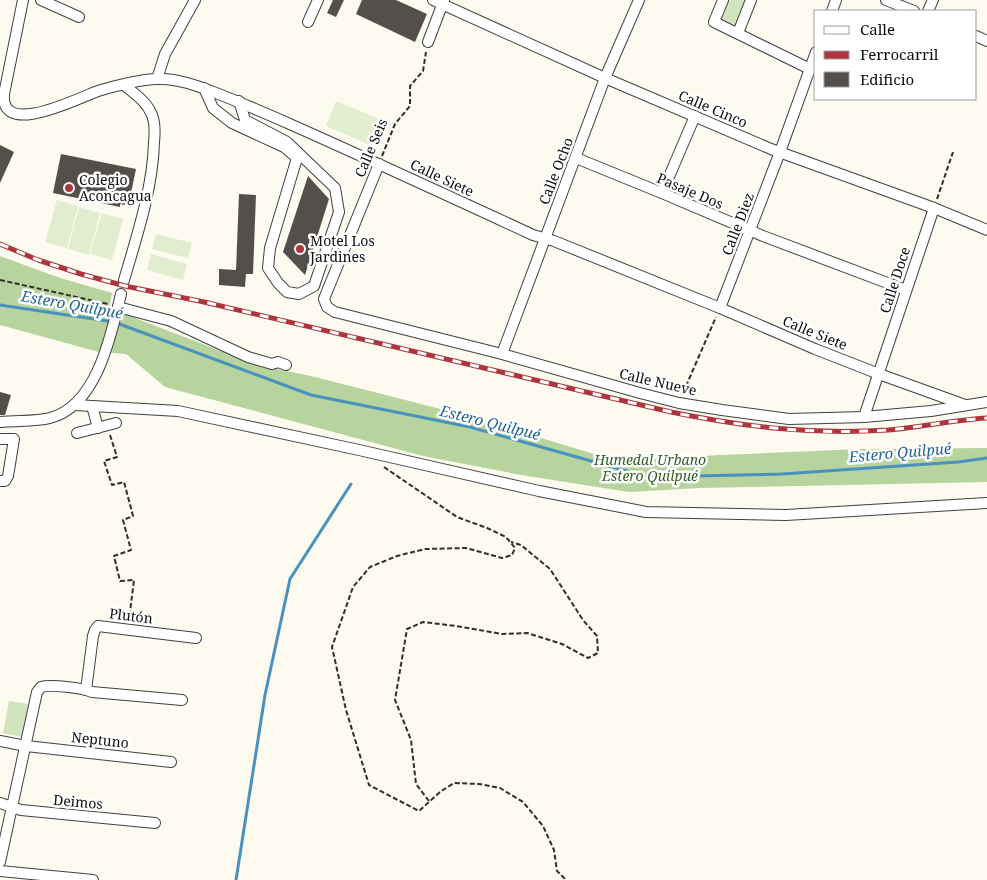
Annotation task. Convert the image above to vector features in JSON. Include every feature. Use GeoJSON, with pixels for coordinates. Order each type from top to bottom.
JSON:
{"type":"FeatureCollection","features":[{"type":"Feature","properties":{"kind":"street","name":"Calle Siete"},"geometry":{"type":"LineString","coordinates":[[23,0],[3,100],[5,108],[11,112],[32,115],[99,91],[157,79],[182,82],[204,88],[239,101],[533,235],[554,240],[815,349],[965,405]]}},
{"type":"Feature","properties":{"kind":"street"},"geometry":{"type":"LineString","coordinates":[[41,0],[79,17]]}},
{"type":"Feature","properties":{"kind":"street"},"geometry":{"type":"LineString","coordinates":[[157,79],[165,54],[195,0]]}},
{"type":"Feature","properties":{"kind":"street"},"geometry":{"type":"LineString","coordinates":[[308,22],[318,0]]}},
{"type":"Feature","properties":{"kind":"street","name":"Calle Ocho"},"geometry":{"type":"LineString","coordinates":[[502,354],[605,78],[640,0]]}},
{"type":"Feature","properties":{"kind":"street"},"geometry":{"type":"LineString","coordinates":[[723,0],[714,22],[810,68]]}},
{"type":"Feature","properties":{"kind":"street"},"geometry":{"type":"LineString","coordinates":[[738,33],[751,0]]}},
{"type":"Feature","properties":{"kind":"street"},"geometry":{"type":"LineString","coordinates":[[886,0],[911,10]]}},
{"type":"Feature","properties":{"kind":"street"},"geometry":{"type":"LineString","coordinates":[[428,42],[440,1]]}},
{"type":"Feature","properties":{"kind":"street","name":"Calle Cinco"},"geometry":{"type":"LineString","coordinates":[[440,1],[605,78],[780,152],[934,208],[987,230]]}},
{"type":"Feature","properties":{"kind":"street","name":"Calle Diez"},"geometry":{"type":"LineString","coordinates":[[720,308],[814,57]]}},
{"type":"Feature","properties":{"kind":"street"},"geometry":{"type":"LineString","coordinates":[[124,85],[145,103],[153,116],[155,133],[153,168],[124,280]]}},
{"type":"Feature","properties":{"kind":"street"},"geometry":{"type":"LineString","coordinates":[[204,88],[213,108],[225,118],[284,147],[297,158],[270,248],[268,268],[287,292],[299,294],[314,286],[339,212],[335,188],[287,142],[245,120],[239,101]]}},
{"type":"Feature","properties":{"kind":"street"},"geometry":{"type":"LineString","coordinates":[[662,193],[695,116]]}},
{"type":"Feature","properties":{"kind":"street","name":"Pasaje Dos"},"geometry":{"type":"LineString","coordinates":[[576,158],[750,231],[906,290]]}},
{"type":"Feature","properties":{"kind":"street","name":"Calle Seis"},"geometry":{"type":"LineString","coordinates":[[330,310],[324,299],[379,164]]}},
{"type":"Feature","properties":{"kind":"street","name":"Calle Doce"},"geometry":{"type":"LineString","coordinates":[[864,417],[934,208]]}},
{"type":"Feature","properties":{"kind":"street"},"geometry":{"type":"LineString","coordinates":[[0,422],[50,418],[63,413],[74,405],[95,377],[103,360],[121,294]]}},
{"type":"Feature","properties":{"kind":"street"},"geometry":{"type":"LineString","coordinates":[[118,307],[171,321],[248,357],[272,364],[278,362],[286,365]]}},
{"type":"Feature","properties":{"kind":"street","name":"Calle Nueve"},"geometry":{"type":"LineString","coordinates":[[330,310],[502,354],[640,393],[722,410],[789,419],[864,417],[931,411],[987,402]]}},
{"type":"Feature","properties":{"kind":"street"},"geometry":{"type":"LineString","coordinates":[[74,405],[178,411],[539,491],[646,512],[786,515],[987,503]]}},
{"type":"Feature","properties":{"kind":"street"},"geometry":{"type":"LineString","coordinates":[[77,433],[107,425],[92,406]]}},
{"type":"Feature","properties":{"kind":"street"},"geometry":{"type":"LineString","coordinates":[[0,439],[14,439],[8,476],[5,481],[0,481]]}},
{"type":"Feature","properties":{"kind":"street","name":"Plutón"},"geometry":{"type":"LineString","coordinates":[[86,690],[93,636],[98,626],[196,638]]}},
{"type":"Feature","properties":{"kind":"street"},"geometry":{"type":"LineString","coordinates":[[0,862],[37,692],[41,687],[48,685],[92,692],[182,700]]}},
{"type":"Feature","properties":{"kind":"street","name":"Neptuno"},"geometry":{"type":"LineString","coordinates":[[0,741],[26,746],[170,762]]}},
{"type":"Feature","properties":{"kind":"street","name":"Deimos"},"geometry":{"type":"LineString","coordinates":[[0,803],[21,810],[155,823]]}},
{"type":"Feature","properties":{"kind":"street"},"geometry":{"type":"LineString","coordinates":[[0,871],[93,880]]}},
{"type":"Feature","properties":{"kind":"path","name":"Calle Seis"},"geometry":{"type":"LineString","coordinates":[[379,164],[395,124],[410,106],[410,86],[422,71],[428,42]]}},
{"type":"Feature","properties":{"kind":"path"},"geometry":{"type":"LineString","coordinates":[[934,208],[953,152]]}},
{"type":"Feature","properties":{"kind":"path"},"geometry":{"type":"LineString","coordinates":[[0,280],[118,307]]}},
{"type":"Feature","properties":{"kind":"path"},"geometry":{"type":"LineString","coordinates":[[679,402],[720,308]]}},
{"type":"Feature","properties":{"kind":"path"},"geometry":{"type":"LineString","coordinates":[[107,425],[117,457],[104,461],[112,485],[124,482],[133,516],[124,520],[131,550],[114,556],[120,581],[134,580],[128,629]]}},
{"type":"Feature","properties":{"kind":"path"},"geometry":{"type":"LineString","coordinates":[[384,467],[457,518],[487,528],[506,537],[515,548],[512,555],[502,558],[466,548],[425,549],[397,556],[370,567],[353,587],[332,647],[346,710],[369,785],[419,810],[454,783],[479,784],[500,788],[523,802],[543,826],[554,850],[557,871],[566,880]]}},
{"type":"Feature","properties":{"kind":"path"},"geometry":{"type":"LineString","coordinates":[[429,801],[416,784],[411,740],[395,700],[407,629],[424,622],[502,634],[527,633],[562,644],[588,658],[598,653],[597,636],[583,620],[550,570],[521,545],[510,542]]}},
{"type":"Feature","properties":{"kind":"green space"},"geometry":{"type":"Polygon","coordinates":[[[726,0],[750,0],[737,30],[717,22],[726,0]]]}},
{"type":"Feature","properties":{"kind":"green space"},"geometry":{"type":"Polygon","coordinates":[[[336,101],[379,119],[368,144],[326,126],[336,101]]]}},
{"type":"Feature","properties":{"kind":"green space"},"geometry":{"type":"Polygon","coordinates":[[[57,200],[78,206],[67,248],[45,242],[57,200]]]}},
{"type":"Feature","properties":{"kind":"green space"},"geometry":{"type":"Polygon","coordinates":[[[79,207],[100,213],[89,255],[68,249],[79,207]]]}},
{"type":"Feature","properties":{"kind":"green space"},"geometry":{"type":"Polygon","coordinates":[[[102,213],[123,219],[112,260],[90,254],[102,213]]]}},
{"type":"Feature","properties":{"kind":"green space"},"geometry":{"type":"Polygon","coordinates":[[[156,234],[192,243],[188,258],[152,249],[156,234]]]}},
{"type":"Feature","properties":{"kind":"green space"},"geometry":{"type":"Polygon","coordinates":[[[151,254],[187,264],[183,280],[147,270],[151,254]]]}},
{"type":"Feature","properties":{"kind":"green space","name":"Humedal Urbano Estero Quilpué"},"geometry":{"type":"Polygon","coordinates":[[[0,256],[57,277],[112,293],[109,308],[257,365],[311,376],[468,416],[617,461],[861,449],[987,448],[987,482],[700,488],[629,492],[521,475],[423,456],[165,387],[126,354],[99,352],[0,325],[0,256]]]}},
{"type":"Feature","properties":{"kind":"green space"},"geometry":{"type":"Polygon","coordinates":[[[9,701],[28,704],[21,737],[3,733],[9,701]]]}},
{"type":"Feature","properties":{"kind":"building"},"geometry":{"type":"Polygon","coordinates":[[[333,0],[344,0],[336,17],[327,13],[333,0]]]}},
{"type":"Feature","properties":{"kind":"building"},"geometry":{"type":"Polygon","coordinates":[[[362,0],[396,0],[427,14],[415,42],[356,14],[362,0]]]}},
{"type":"Feature","properties":{"kind":"building"},"geometry":{"type":"Polygon","coordinates":[[[0,145],[14,152],[0,183],[0,145]]]}},
{"type":"Feature","properties":{"kind":"building"},"geometry":{"type":"Polygon","coordinates":[[[61,154],[136,169],[130,198],[127,197],[125,205],[120,204],[120,207],[53,193],[61,154]]]}},
{"type":"Feature","properties":{"kind":"building"},"geometry":{"type":"Polygon","coordinates":[[[308,176],[329,199],[305,275],[283,252],[308,176]]]}},
{"type":"Feature","properties":{"kind":"building"},"geometry":{"type":"Polygon","coordinates":[[[239,194],[256,195],[253,274],[246,274],[245,287],[219,285],[219,269],[236,270],[239,194]]]}},
{"type":"Feature","properties":{"kind":"building"},"geometry":{"type":"Polygon","coordinates":[[[0,392],[11,395],[5,415],[0,415],[0,392]]]}},
{"type":"Feature","properties":{"kind":"waterway","name":"Estero Quilpué"},"geometry":{"type":"LineString","coordinates":[[0,305],[114,322],[311,395],[470,427],[648,477],[782,474],[958,462],[987,458]]}},
{"type":"Feature","properties":{"kind":"waterway"},"geometry":{"type":"LineString","coordinates":[[236,880],[265,695],[290,579],[351,484]]}},
{"type":"Feature","properties":{"kind":"railway"},"geometry":{"type":"LineString","coordinates":[[0,244],[38,260],[125,286],[204,302],[671,412],[725,422],[806,430],[860,431],[888,430],[987,418]]}},
{"type":"Feature","properties":{"kind":"place","name":"Colegio Aconcagua"},"geometry":{"type":"Point","coordinates":[69,188]}},
{"type":"Feature","properties":{"kind":"place","name":"Motel Los Jardines"},"geometry":{"type":"Point","coordinates":[300,249]}}]}
